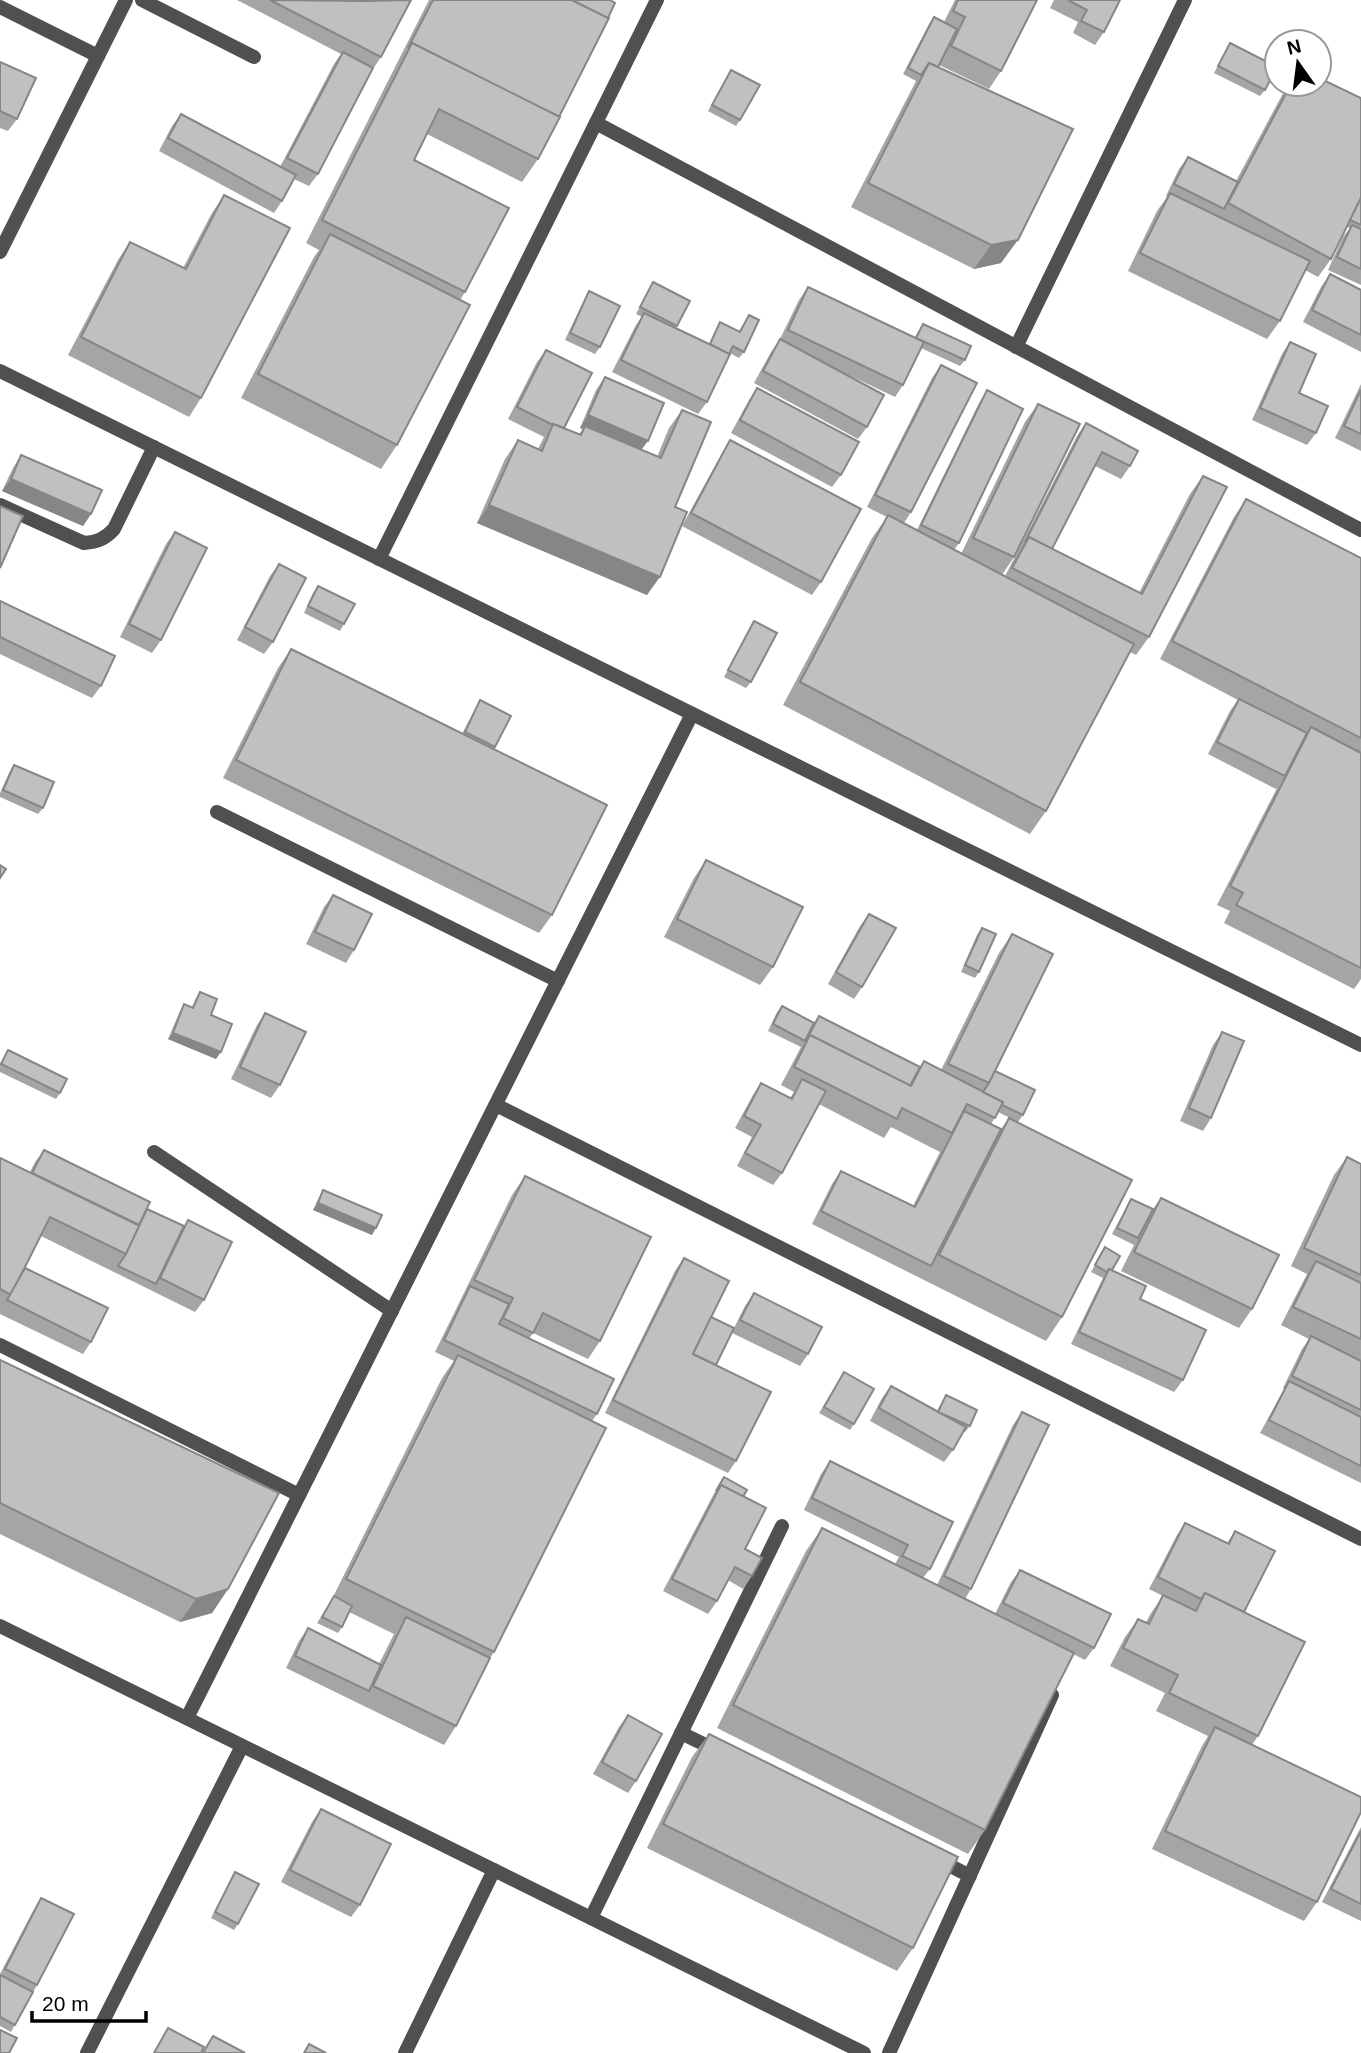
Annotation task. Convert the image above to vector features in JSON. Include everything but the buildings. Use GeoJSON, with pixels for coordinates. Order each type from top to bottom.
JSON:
{"type":"FeatureCollection","features":[{"type":"Feature","properties":{"kind":"street"},"geometry":{"type":"LineString","coordinates":[[0,252],[126,0]]}},
{"type":"Feature","properties":{"kind":"street"},"geometry":{"type":"LineString","coordinates":[[142,0],[254,57]]}},
{"type":"Feature","properties":{"kind":"street"},"geometry":{"type":"LineString","coordinates":[[379,559],[657,0]]}},
{"type":"Feature","properties":{"kind":"street"},"geometry":{"type":"LineString","coordinates":[[1016,347],[1185,0]]}},
{"type":"Feature","properties":{"kind":"street"},"geometry":{"type":"LineString","coordinates":[[0,7],[98,56]]}},
{"type":"Feature","properties":{"kind":"street"},"geometry":{"type":"LineString","coordinates":[[596,123],[1361,530]]}},
{"type":"Feature","properties":{"kind":"street"},"geometry":{"type":"LineString","coordinates":[[0,371],[1361,1045]]}},
{"type":"Feature","properties":{"kind":"street"},"geometry":{"type":"LineString","coordinates":[[0,505],[84,543],[95,542],[114,529],[154,447]]}},
{"type":"Feature","properties":{"kind":"street"},"geometry":{"type":"LineString","coordinates":[[187,1718],[692,714]]}},
{"type":"Feature","properties":{"kind":"street"},"geometry":{"type":"LineString","coordinates":[[217,812],[558,981]]}},
{"type":"Feature","properties":{"kind":"street"},"geometry":{"type":"LineString","coordinates":[[496,1105],[1361,1539]]}},
{"type":"Feature","properties":{"kind":"street"},"geometry":{"type":"LineString","coordinates":[[154,1152],[392,1311]]}},
{"type":"Feature","properties":{"kind":"street"},"geometry":{"type":"LineString","coordinates":[[0,1345],[299,1495]]}},
{"type":"Feature","properties":{"kind":"street"},"geometry":{"type":"LineString","coordinates":[[591,1918],[782,1526]]}},
{"type":"Feature","properties":{"kind":"street"},"geometry":{"type":"LineString","coordinates":[[0,1626],[864,2053]]}},
{"type":"Feature","properties":{"kind":"street"},"geometry":{"type":"LineString","coordinates":[[889,2053],[1052,1694]]}},
{"type":"Feature","properties":{"kind":"street"},"geometry":{"type":"LineString","coordinates":[[681,1733],[732,1758]]}},
{"type":"Feature","properties":{"kind":"street"},"geometry":{"type":"LineString","coordinates":[[87,2053],[242,1746]]}},
{"type":"Feature","properties":{"kind":"street"},"geometry":{"type":"LineString","coordinates":[[919,1851],[970,1876]]}},
{"type":"Feature","properties":{"kind":"street"},"geometry":{"type":"LineString","coordinates":[[405,2053],[494,1870]]}}]}
